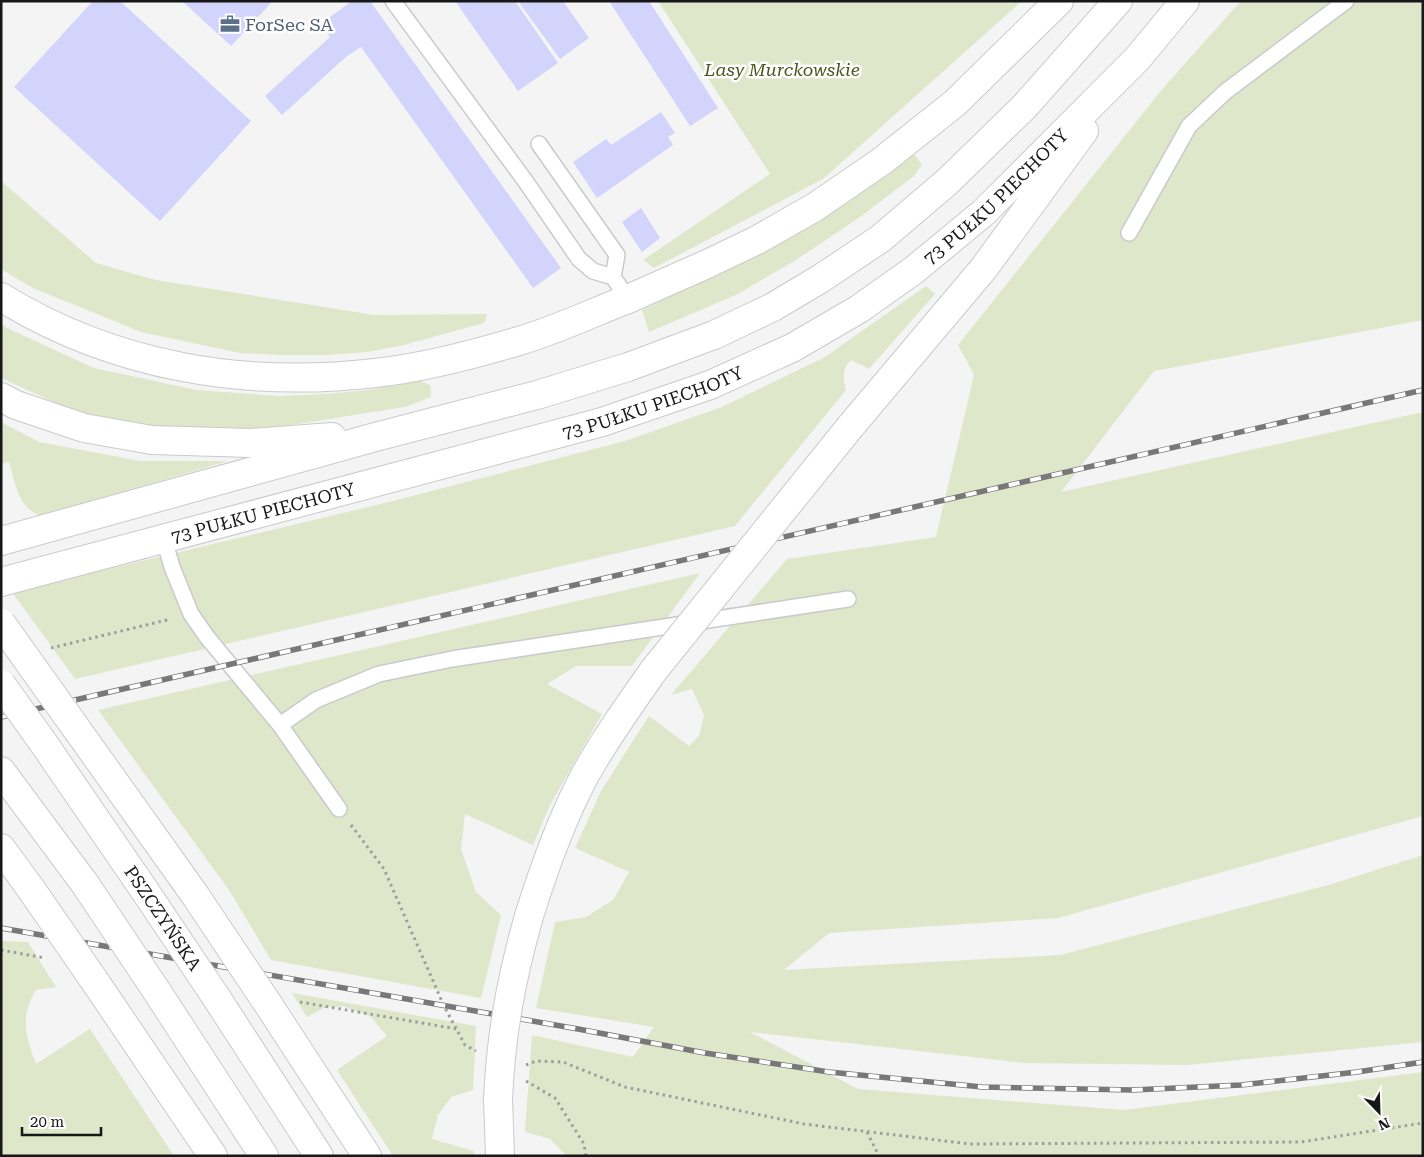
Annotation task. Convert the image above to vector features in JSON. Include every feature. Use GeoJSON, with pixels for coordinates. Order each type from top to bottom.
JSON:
{"type":"FeatureCollection","features":[{"type":"Feature","properties":{"kind":"main road"},"geometry":{"type":"LineString","coordinates":[[1,297],[54,326],[116,351],[190,369],[258,378],[323,378],[376,373],[442,361],[541,334],[620,288],[757,240],[815,206],[882,162],[955,103],[1059,1]]}},
{"type":"Feature","properties":{"kind":"main road"},"geometry":{"type":"LineString","coordinates":[[1,541],[379,436],[537,395],[628,366],[714,335],[773,307],[820,279],[880,239],[947,182],[1025,106],[1118,1]]}},
{"type":"Feature","properties":{"kind":"main road","name":"73 PUŁKU PIECHOTY"},"geometry":{"type":"LineString","coordinates":[[1,582],[602,422],[710,385],[792,348],[859,309],[914,270],[983,212],[1137,59],[1185,1]]}},
{"type":"Feature","properties":{"kind":"main road"},"geometry":{"type":"LineString","coordinates":[[500,1156],[498,1099],[500,1062],[509,994],[529,916],[543,872],[585,775],[654,670],[850,427],[984,268],[1137,59]]}},
{"type":"Feature","properties":{"kind":"main road"},"geometry":{"type":"LineString","coordinates":[[1,398],[84,428],[152,440],[250,443],[320,437],[379,436]]}},
{"type":"Feature","properties":{"kind":"main road"},"geometry":{"type":"LineString","coordinates":[[1,623],[195,895],[367,1156]]}},
{"type":"Feature","properties":{"kind":"main road","name":"PSZCZYŃSKA"},"geometry":{"type":"LineString","coordinates":[[1,684],[145,891],[319,1156]]}},
{"type":"Feature","properties":{"kind":"main road"},"geometry":{"type":"LineString","coordinates":[[1,771],[85,884],[264,1156]]}},
{"type":"Feature","properties":{"kind":"main road"},"geometry":{"type":"LineString","coordinates":[[1,848],[96,983],[213,1156]]}},
{"type":"Feature","properties":{"kind":"lane"},"geometry":{"type":"LineString","coordinates":[[393,1],[526,182],[579,259],[593,271],[620,288]]}},
{"type":"Feature","properties":{"kind":"lane"},"geometry":{"type":"LineString","coordinates":[[1129,233],[1189,126],[1225,92],[1346,1]]}},
{"type":"Feature","properties":{"kind":"lane"},"geometry":{"type":"LineString","coordinates":[[539,144],[617,255],[620,288]]}},
{"type":"Feature","properties":{"kind":"lane"},"geometry":{"type":"LineString","coordinates":[[164,539],[172,567],[191,614],[207,637],[280,725],[339,809]]}},
{"type":"Feature","properties":{"kind":"lane"},"geometry":{"type":"LineString","coordinates":[[280,725],[316,700],[379,674],[452,659],[848,599]]}},
{"type":"Feature","properties":{"kind":"path"},"geometry":{"type":"LineString","coordinates":[[49,648],[191,614]]}},
{"type":"Feature","properties":{"kind":"path"},"geometry":{"type":"LineString","coordinates":[[339,809],[384,869],[444,1006],[465,1045],[480,1054]]}},
{"type":"Feature","properties":{"kind":"path"},"geometry":{"type":"LineString","coordinates":[[518,1068],[536,1061],[564,1062],[625,1087],[804,1124],[970,1144],[1301,1142],[1423,1123]]}},
{"type":"Feature","properties":{"kind":"path"},"geometry":{"type":"LineString","coordinates":[[524,1080],[555,1098],[584,1144],[586,1156]]}},
{"type":"Feature","properties":{"kind":"path"},"geometry":{"type":"LineString","coordinates":[[867,1131],[880,1156]]}},
{"type":"Feature","properties":{"kind":"green space","name":"Lasy Murckowskie"},"geometry":{"type":"Polygon","coordinates":[[[658,1],[1022,1],[823,179],[654,268],[643,260],[770,174],[658,1]]]}},
{"type":"Feature","properties":{"kind":"green space"},"geometry":{"type":"Polygon","coordinates":[[[1241,1],[1423,1],[1423,320],[1154,371],[1061,492],[1423,412],[1423,816],[1058,918],[829,933],[784,970],[1060,955],[1332,884],[1423,855],[1423,1042],[1187,1065],[1025,1063],[750,1032],[858,1089],[1124,1110],[1423,1072],[1423,1156],[567,1156],[550,1139],[525,1132],[532,1035],[633,1057],[654,1027],[536,1008],[555,922],[586,917],[613,900],[629,872],[575,848],[601,791],[649,716],[689,746],[699,736],[704,715],[692,689],[671,695],[787,559],[936,537],[974,375],[958,345],[1164,87],[1241,1]]]}},
{"type":"Feature","properties":{"kind":"green space"},"geometry":{"type":"Polygon","coordinates":[[[914,154],[922,165],[914,176],[860,217],[796,260],[736,295],[649,332],[642,310],[787,239],[852,199],[914,154]]]}},
{"type":"Feature","properties":{"kind":"green space"},"geometry":{"type":"Polygon","coordinates":[[[1,181],[96,263],[156,280],[374,315],[487,314],[484,323],[404,345],[367,352],[326,355],[240,353],[141,332],[33,288],[1,269],[1,181]]]}},
{"type":"Feature","properties":{"kind":"green space"},"geometry":{"type":"Polygon","coordinates":[[[926,286],[935,294],[869,369],[851,360],[848,363],[844,374],[846,390],[735,526],[75,679],[12,592],[385,503],[625,441],[722,407],[825,357],[926,286]]]}},
{"type":"Feature","properties":{"kind":"green space"},"geometry":{"type":"Polygon","coordinates":[[[1,324],[94,368],[196,390],[279,396],[326,394],[368,390],[419,380],[430,385],[431,397],[405,407],[260,430],[165,431],[78,413],[1,378],[1,324]]]}},
{"type":"Feature","properties":{"kind":"green space"},"geometry":{"type":"Polygon","coordinates":[[[1,422],[39,442],[140,461],[228,461],[40,516],[26,506],[18,494],[9,462],[1,464],[1,422]]]}},
{"type":"Feature","properties":{"kind":"green space"},"geometry":{"type":"Polygon","coordinates":[[[700,573],[632,666],[576,666],[547,684],[602,714],[549,807],[533,845],[465,814],[461,849],[476,892],[501,915],[481,998],[271,960],[229,890],[98,710],[700,573]]]}},
{"type":"Feature","properties":{"kind":"green space"},"geometry":{"type":"Polygon","coordinates":[[[1,941],[28,942],[56,987],[36,990],[27,1009],[27,1036],[36,1064],[90,1029],[174,1156],[1,1156],[1,941]]]}},
{"type":"Feature","properties":{"kind":"green space"},"geometry":{"type":"Polygon","coordinates":[[[292,993],[476,1026],[473,1090],[451,1097],[438,1115],[432,1139],[474,1151],[474,1156],[393,1156],[337,1070],[387,1036],[371,1017],[342,1006],[324,1008],[307,1017],[292,993]]]}},
{"type":"Feature","properties":{"kind":"building"},"geometry":{"type":"Polygon","coordinates":[[[93,1],[120,1],[251,121],[160,221],[14,87],[93,1]]]}},
{"type":"Feature","properties":{"kind":"building","name":"ForSec SA"},"geometry":{"type":"Polygon","coordinates":[[[182,1],[273,1],[231,46],[182,1]]]}},
{"type":"Feature","properties":{"kind":"building"},"geometry":{"type":"Polygon","coordinates":[[[352,1],[370,1],[561,268],[533,288],[361,47],[347,56],[282,115],[265,96],[330,37],[320,24],[352,1]]]}},
{"type":"Feature","properties":{"kind":"building"},"geometry":{"type":"Polygon","coordinates":[[[455,1],[515,1],[558,63],[518,91],[455,1]]]}},
{"type":"Feature","properties":{"kind":"building"},"geometry":{"type":"Polygon","coordinates":[[[518,1],[563,1],[589,38],[560,59],[518,1]]]}},
{"type":"Feature","properties":{"kind":"building"},"geometry":{"type":"Polygon","coordinates":[[[609,1],[649,1],[718,108],[690,126],[609,1]]]}},
{"type":"Feature","properties":{"kind":"building"},"geometry":{"type":"Polygon","coordinates":[[[661,112],[675,133],[668,137],[673,145],[597,198],[573,162],[606,139],[611,145],[661,112]]]}},
{"type":"Feature","properties":{"kind":"building"},"geometry":{"type":"Polygon","coordinates":[[[641,208],[660,238],[642,252],[622,222],[641,208]]]}},
{"type":"Feature","properties":{"kind":"railway"},"geometry":{"type":"LineString","coordinates":[[1,717],[1423,390]]}},
{"type":"Feature","properties":{"kind":"railway"},"geometry":{"type":"LineString","coordinates":[[1,928],[705,1053],[829,1072],[982,1087],[1133,1090],[1241,1085],[1357,1072],[1423,1062]]}},
{"type":"Feature","properties":{"kind":"place","name":"ForSec SA"},"geometry":{"type":"Point","coordinates":[230,24]}}]}
